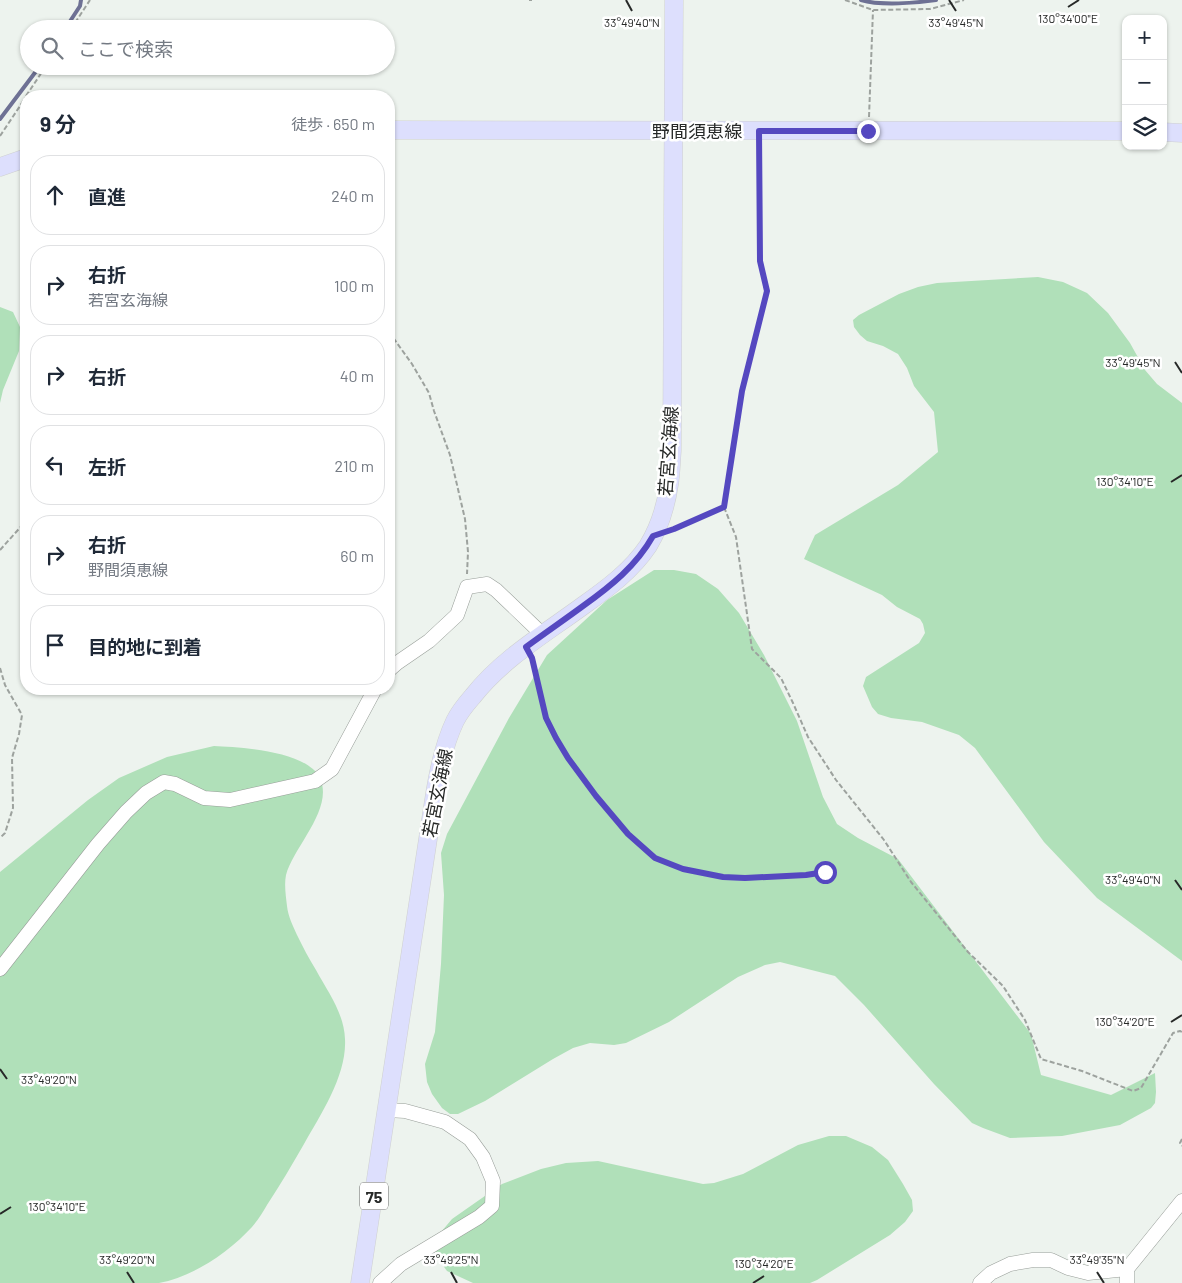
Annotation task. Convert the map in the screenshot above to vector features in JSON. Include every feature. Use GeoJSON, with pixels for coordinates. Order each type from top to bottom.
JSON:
{"type":"FeatureCollection","features":[{"type":"Feature","properties":{"kind":"main road","name":"若宮玄海線"},"geometry":{"type":"LineString","coordinates":[[360,1283],[440,761],[456,720],[482,684],[496,670],[609,587],[636,562],[653,536],[663,512],[669,486],[672,451],[674,0]]}},
{"type":"Feature","properties":{"kind":"main road","name":"野間須恵線"},"geometry":{"type":"LineString","coordinates":[[395,130],[1122,131]]}},
{"type":"Feature","properties":{"kind":"main road"},"geometry":{"type":"LineString","coordinates":[[1167,132],[1182,133]]}},
{"type":"Feature","properties":{"kind":"main road"},"geometry":{"type":"LineString","coordinates":[[0,167],[20,160]]}},
{"type":"Feature","properties":{"kind":"street"},"geometry":{"type":"LineString","coordinates":[[395,664],[429,641],[456,615],[467,587],[486,584],[496,590],[543,635]]}},
{"type":"Feature","properties":{"kind":"street"},"geometry":{"type":"LineString","coordinates":[[0,969],[98,844],[126,812],[146,793],[164,782],[174,784],[204,798],[230,800],[315,780],[332,769],[372,695]]}},
{"type":"Feature","properties":{"kind":"street"},"geometry":{"type":"LineString","coordinates":[[380,1283],[401,1264],[479,1217],[492,1206],[493,1181],[483,1157],[470,1139],[445,1122],[406,1111],[387,1110]]}},
{"type":"Feature","properties":{"kind":"street"},"geometry":{"type":"LineString","coordinates":[[1127,1283],[1128,1269],[1182,1201]]}},
{"type":"Feature","properties":{"kind":"street"},"geometry":{"type":"LineString","coordinates":[[980,1283],[991,1273],[1010,1264],[1033,1260],[1051,1260],[1068,1268],[1088,1273],[1128,1269]]}},
{"type":"Feature","properties":{"kind":"path"},"geometry":{"type":"LineString","coordinates":[[77,20],[90,0]]}},
{"type":"Feature","properties":{"kind":"path"},"geometry":{"type":"LineString","coordinates":[[845,0],[873,10],[930,8],[964,0]]}},
{"type":"Feature","properties":{"kind":"path"},"geometry":{"type":"LineString","coordinates":[[868,131],[873,10]]}},
{"type":"Feature","properties":{"kind":"path"},"geometry":{"type":"LineString","coordinates":[[30,90],[40,75]]}},
{"type":"Feature","properties":{"kind":"path"},"geometry":{"type":"LineString","coordinates":[[0,136],[20,105]]}},
{"type":"Feature","properties":{"kind":"path"},"geometry":{"type":"LineString","coordinates":[[759,131],[760,261],[767,291],[742,391],[724,507],[736,537],[752,649],[781,678],[808,737],[836,780],[884,840],[911,882],[968,952],[1003,986],[1025,1020],[1041,1059],[1082,1071],[1133,1091],[1141,1088],[1173,1033],[1182,1032]]}},
{"type":"Feature","properties":{"kind":"path"},"geometry":{"type":"LineString","coordinates":[[395,340],[429,392],[450,455],[465,519],[468,552],[467,587]]}},
{"type":"Feature","properties":{"kind":"path"},"geometry":{"type":"LineString","coordinates":[[653,536],[724,507]]}},
{"type":"Feature","properties":{"kind":"path"},"geometry":{"type":"LineString","coordinates":[[0,550],[20,528]]}},
{"type":"Feature","properties":{"kind":"path"},"geometry":{"type":"LineString","coordinates":[[526,647],[532,658],[546,718],[568,758],[596,796],[628,834],[655,858],[683,869],[723,877],[754,878],[825,872]]}},
{"type":"Feature","properties":{"kind":"path"},"geometry":{"type":"LineString","coordinates":[[0,668],[5,686],[22,715],[12,758],[13,808],[5,832],[0,838]]}},
{"type":"Feature","properties":{"kind":"path"},"geometry":{"type":"LineString","coordinates":[[1182,1139],[1180,1143],[1182,1146]]}},
{"type":"Feature","properties":{"kind":"green space"},"geometry":{"type":"Polygon","coordinates":[[[1038,277],[1063,282],[1087,293],[1108,313],[1130,343],[1145,370],[1157,384],[1182,403],[1182,961],[1097,898],[1044,842],[975,748],[959,735],[922,722],[891,718],[878,714],[872,707],[863,686],[866,677],[919,643],[925,633],[923,624],[920,619],[897,607],[882,595],[804,559],[815,535],[898,485],[938,452],[934,412],[914,386],[907,368],[898,354],[883,346],[867,341],[854,327],[853,320],[899,294],[918,287],[937,283],[1038,277]]]}},
{"type":"Feature","properties":{"kind":"green space"},"geometry":{"type":"Polygon","coordinates":[[[0,307],[13,312],[20,327],[19,351],[3,390],[0,403],[0,307]]]}},
{"type":"Feature","properties":{"kind":"green space"},"geometry":{"type":"Polygon","coordinates":[[[654,570],[674,570],[696,574],[718,589],[739,613],[764,655],[797,721],[823,797],[837,824],[858,838],[898,859],[1031,1034],[1041,1075],[1111,1095],[1155,1073],[1155,1103],[1151,1108],[1120,1125],[1062,1136],[1010,1138],[983,1128],[972,1123],[934,1084],[864,1005],[835,976],[780,962],[765,965],[738,977],[669,1022],[626,1043],[614,1045],[590,1043],[573,1048],[485,1101],[458,1114],[450,1114],[442,1108],[432,1094],[427,1082],[425,1064],[435,1032],[441,964],[444,895],[441,853],[447,834],[509,718],[547,655],[607,600],[654,570]]]}},
{"type":"Feature","properties":{"kind":"green space"},"geometry":{"type":"Polygon","coordinates":[[[214,746],[256,749],[288,756],[313,769],[320,778],[323,790],[318,815],[290,864],[286,875],[285,891],[288,910],[294,928],[308,957],[335,1003],[342,1020],[345,1053],[332,1094],[286,1175],[258,1219],[233,1245],[210,1262],[185,1275],[159,1283],[0,1283],[0,872],[88,800],[119,778],[167,757],[214,746]]]}},
{"type":"Feature","properties":{"kind":"green space"},"geometry":{"type":"Polygon","coordinates":[[[829,1136],[846,1136],[872,1147],[888,1160],[912,1200],[913,1211],[905,1222],[890,1235],[810,1283],[473,1283],[447,1271],[435,1250],[436,1238],[452,1219],[502,1184],[541,1169],[566,1163],[598,1161],[703,1184],[714,1183],[743,1174],[798,1145],[829,1136]]]}},
{"type":"Feature","properties":{"kind":"waterway"},"geometry":{"type":"LineString","coordinates":[[71,20],[80,6],[81,0]]}},
{"type":"Feature","properties":{"kind":"waterway"},"geometry":{"type":"LineString","coordinates":[[861,0],[888,3],[936,0]]}},
{"type":"Feature","properties":{"kind":"waterway"},"geometry":{"type":"LineString","coordinates":[[22,90],[33,75]]}},
{"type":"Feature","properties":{"kind":"waterway"},"geometry":{"type":"LineString","coordinates":[[0,119],[20,92]]}},
{"type":"Feature","properties":{"kind":"route"},"geometry":{"type":"LineString","coordinates":[[825,872],[806,875],[745,878],[723,877],[683,869],[655,858],[628,834],[596,796],[568,758],[546,718],[532,658],[526,647],[609,587],[632,566],[653,536],[724,507],[742,391],[767,291],[760,261],[759,131],[868,131]]}}]}
